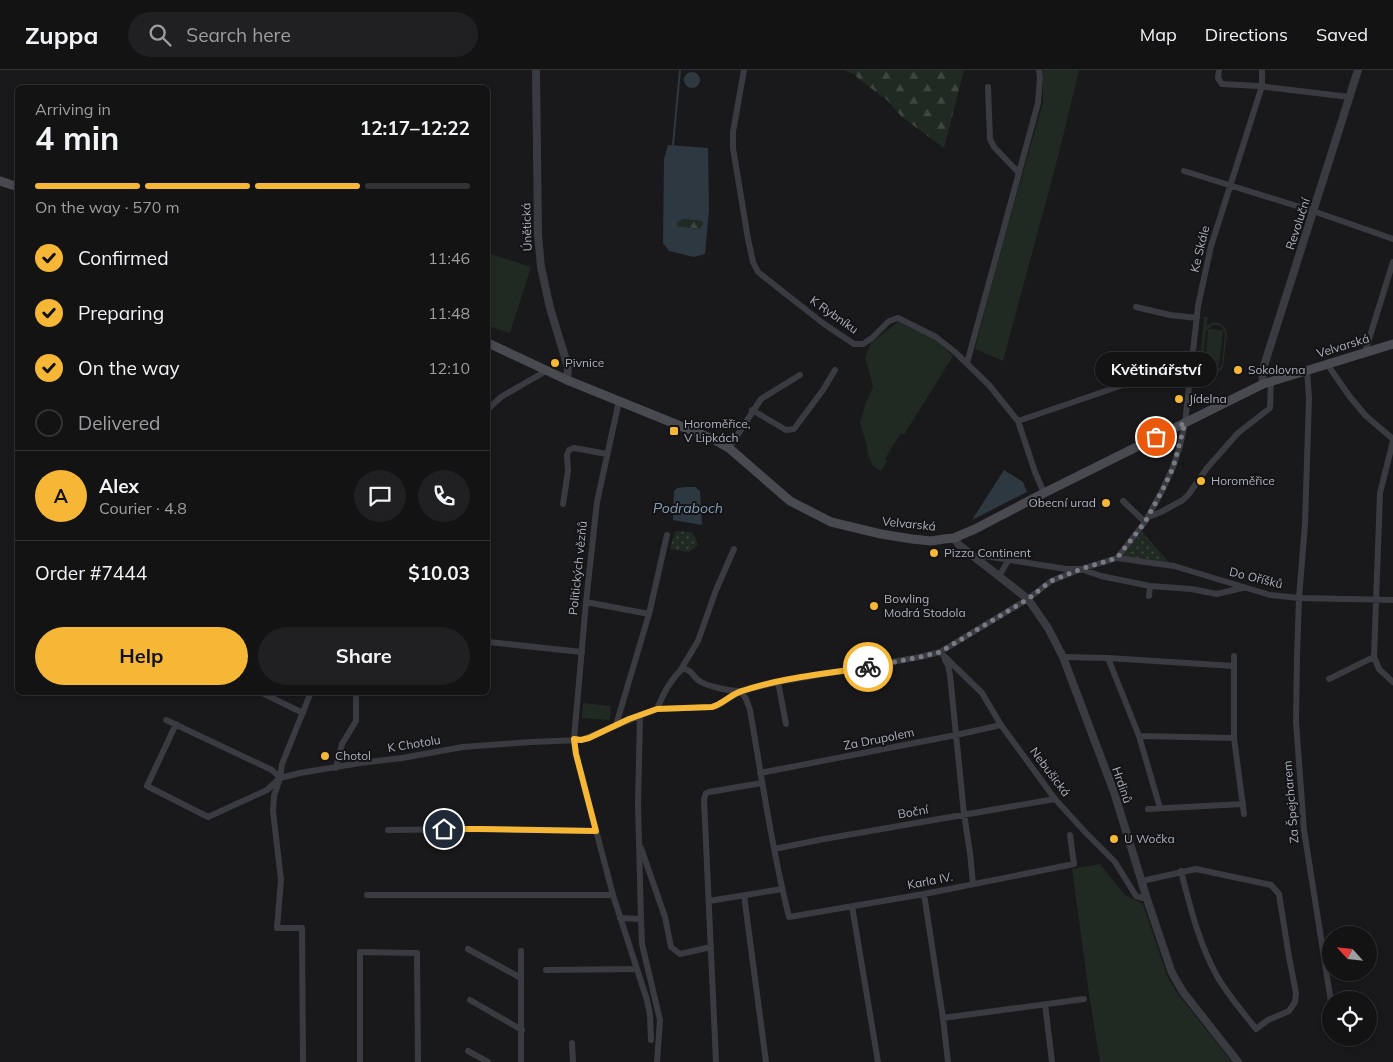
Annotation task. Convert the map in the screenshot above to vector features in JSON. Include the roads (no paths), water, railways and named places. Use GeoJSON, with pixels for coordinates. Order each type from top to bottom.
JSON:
{"type":"FeatureCollection","features":[{"type":"Feature","properties":{"kind":"main road"},"geometry":{"type":"LineString","coordinates":[[0,181],[15,185]]}},
{"type":"Feature","properties":{"kind":"main road","name":"Velvarská"},"geometry":{"type":"LineString","coordinates":[[490,344],[567,380],[716,440],[790,501],[831,522],[881,534],[931,541],[954,538],[975,529],[1267,383],[1393,344]]}},
{"type":"Feature","properties":{"kind":"street","name":"Únětická"},"geometry":{"type":"LineString","coordinates":[[536,70],[540,259],[550,308],[568,368],[567,380]]}},
{"type":"Feature","properties":{"kind":"street","name":"K Rybníku"},"geometry":{"type":"LineString","coordinates":[[744,70],[733,132],[733,148],[748,239],[753,262],[758,272],[824,324],[854,344],[863,344],[889,322],[898,318],[936,337],[956,352],[989,385],[1018,421],[1034,472],[1044,493]]}},
{"type":"Feature","properties":{"kind":"street"},"geometry":{"type":"LineString","coordinates":[[967,363],[1038,103],[1039,70]]}},
{"type":"Feature","properties":{"kind":"street"},"geometry":{"type":"LineString","coordinates":[[1219,70],[1218,78],[1222,84],[1262,86],[1350,97]]}},
{"type":"Feature","properties":{"kind":"street","name":"Ke Skále"},"geometry":{"type":"LineString","coordinates":[[1117,558],[1146,520],[1173,468],[1185,423],[1197,318],[1211,246],[1262,86],[1262,70]]}},
{"type":"Feature","properties":{"kind":"street","name":"Revoluční"},"geometry":{"type":"LineString","coordinates":[[1267,383],[1262,372],[1358,70]]}},
{"type":"Feature","properties":{"kind":"street"},"geometry":{"type":"LineString","coordinates":[[988,87],[990,139],[1019,173]]}},
{"type":"Feature","properties":{"kind":"street"},"geometry":{"type":"LineString","coordinates":[[1184,171],[1314,211],[1393,239]]}},
{"type":"Feature","properties":{"kind":"street"},"geometry":{"type":"LineString","coordinates":[[1365,352],[1393,262]]}},
{"type":"Feature","properties":{"kind":"street"},"geometry":{"type":"LineString","coordinates":[[1136,307],[1170,315],[1197,318]]}},
{"type":"Feature","properties":{"kind":"street"},"geometry":{"type":"LineString","coordinates":[[1327,364],[1366,416],[1393,440],[1380,493],[1374,657],[1380,670],[1393,682]]}},
{"type":"Feature","properties":{"kind":"street"},"geometry":{"type":"LineString","coordinates":[[1018,421],[1126,384],[1135,379],[1139,373],[1139,366]]}},
{"type":"Feature","properties":{"kind":"street"},"geometry":{"type":"LineString","coordinates":[[752,410],[786,430],[794,429],[823,390],[835,370]]}},
{"type":"Feature","properties":{"kind":"street","name":"Za Špejcharem"},"geometry":{"type":"LineString","coordinates":[[1307,370],[1309,398],[1305,524],[1299,598],[1296,722],[1302,811],[1329,991]]}},
{"type":"Feature","properties":{"kind":"street"},"geometry":{"type":"LineString","coordinates":[[490,407],[501,397],[546,371]]}},
{"type":"Feature","properties":{"kind":"street"},"geometry":{"type":"LineString","coordinates":[[728,448],[760,398],[800,375]]}},
{"type":"Feature","properties":{"kind":"street"},"geometry":{"type":"LineString","coordinates":[[1123,501],[1146,520],[1183,500],[1207,468],[1238,433],[1270,408],[1267,383]]}},
{"type":"Feature","properties":{"kind":"street","name":"Politických vězňů"},"geometry":{"type":"LineString","coordinates":[[619,401],[597,502],[574,739],[576,754],[613,895],[643,987],[650,1015],[651,1040]]}},
{"type":"Feature","properties":{"kind":"street"},"geometry":{"type":"LineString","coordinates":[[563,504],[569,450],[574,448],[607,454]]}},
{"type":"Feature","properties":{"kind":"street"},"geometry":{"type":"LineString","coordinates":[[616,725],[649,614],[666,535]]}},
{"type":"Feature","properties":{"kind":"street","name":"Hrdinů"},"geometry":{"type":"LineString","coordinates":[[954,538],[959,546],[1028,599],[1048,628],[1063,657],[1114,792],[1172,974],[1183,992],[1238,1062]]}},
{"type":"Feature","properties":{"kind":"street"},"geometry":{"type":"LineString","coordinates":[[734,548],[698,640],[680,671],[665,691],[657,709],[717,706],[741,691]]}},
{"type":"Feature","properties":{"kind":"street"},"geometry":{"type":"LineString","coordinates":[[977,560],[985,556],[1081,569],[1101,576],[1150,586],[1190,589],[1217,594],[1243,588]]}},
{"type":"Feature","properties":{"kind":"street"},"geometry":{"type":"LineString","coordinates":[[680,671],[686,669],[697,680],[704,683],[730,691],[741,691],[778,682],[940,652],[1028,599],[1051,581],[1117,558]]}},
{"type":"Feature","properties":{"kind":"street","name":"Do Oříšků"},"geometry":{"type":"LineString","coordinates":[[1117,558],[1174,566],[1270,595],[1299,598],[1393,600]]}},
{"type":"Feature","properties":{"kind":"street"},"geometry":{"type":"LineString","coordinates":[[999,576],[1008,560]]}},
{"type":"Feature","properties":{"kind":"street"},"geometry":{"type":"LineString","coordinates":[[1148,596],[1150,586]]}},
{"type":"Feature","properties":{"kind":"street"},"geometry":{"type":"LineString","coordinates":[[586,602],[649,614]]}},
{"type":"Feature","properties":{"kind":"street"},"geometry":{"type":"LineString","coordinates":[[490,642],[582,652]]}},
{"type":"Feature","properties":{"kind":"street"},"geometry":{"type":"LineString","coordinates":[[940,652],[948,665],[964,814],[974,884]]}},
{"type":"Feature","properties":{"kind":"street","name":"Nebušická"},"geometry":{"type":"LineString","coordinates":[[940,652],[982,693],[1001,725],[1055,799],[1115,862],[1136,896],[1147,899]]}},
{"type":"Feature","properties":{"kind":"street"},"geometry":{"type":"LineString","coordinates":[[1234,656],[1234,738],[1244,814]]}},
{"type":"Feature","properties":{"kind":"street"},"geometry":{"type":"LineString","coordinates":[[1063,657],[1234,666]]}},
{"type":"Feature","properties":{"kind":"street"},"geometry":{"type":"LineString","coordinates":[[1329,679],[1374,657]]}},
{"type":"Feature","properties":{"kind":"street"},"geometry":{"type":"LineString","coordinates":[[1108,658],[1139,736],[1160,808]]}},
{"type":"Feature","properties":{"kind":"street"},"geometry":{"type":"LineString","coordinates":[[778,682],[786,724]]}},
{"type":"Feature","properties":{"kind":"street"},"geometry":{"type":"LineString","coordinates":[[709,901],[782,890],[750,710],[741,691]]}},
{"type":"Feature","properties":{"kind":"street"},"geometry":{"type":"LineString","coordinates":[[266,695],[303,713]]}},
{"type":"Feature","properties":{"kind":"street"},"geometry":{"type":"LineString","coordinates":[[303,1062],[302,928],[277,928],[281,880],[273,811],[274,796],[282,764],[310,695]]}},
{"type":"Feature","properties":{"kind":"street"},"geometry":{"type":"LineString","coordinates":[[336,768],[342,744],[356,721],[356,695]]}},
{"type":"Feature","properties":{"kind":"street","name":"K Chotolu"},"geometry":{"type":"LineString","coordinates":[[176,724],[147,786],[208,816],[267,790],[280,778],[300,773],[463,747],[581,740],[657,709]]}},
{"type":"Feature","properties":{"kind":"street"},"geometry":{"type":"LineString","coordinates":[[640,716],[638,804],[640,919],[642,944],[660,1020],[657,1062]]}},
{"type":"Feature","properties":{"kind":"street"},"geometry":{"type":"LineString","coordinates":[[166,720],[272,770],[280,778]]}},
{"type":"Feature","properties":{"kind":"street","name":"Za Drupolem"},"geometry":{"type":"LineString","coordinates":[[760,773],[1001,725]]}},
{"type":"Feature","properties":{"kind":"street"},"geometry":{"type":"LineString","coordinates":[[1139,736],[1234,738]]}},
{"type":"Feature","properties":{"kind":"street"},"geometry":{"type":"LineString","coordinates":[[716,1062],[704,795],[709,792],[762,783]]}},
{"type":"Feature","properties":{"kind":"street","name":"Boční"},"geometry":{"type":"LineString","coordinates":[[774,849],[1055,799]]}},
{"type":"Feature","properties":{"kind":"street"},"geometry":{"type":"LineString","coordinates":[[1148,809],[1243,804]]}},
{"type":"Feature","properties":{"kind":"street"},"geometry":{"type":"LineString","coordinates":[[388,830],[596,831]]}},
{"type":"Feature","properties":{"kind":"street","name":"Karla IV."},"geometry":{"type":"LineString","coordinates":[[782,890],[788,917],[924,894],[1074,864],[1070,835]]}},
{"type":"Feature","properties":{"kind":"street"},"geometry":{"type":"LineString","coordinates":[[639,842],[665,918],[671,947],[680,954],[711,947]]}},
{"type":"Feature","properties":{"kind":"street"},"geometry":{"type":"LineString","coordinates":[[1142,881],[1181,871],[1196,868],[1271,885],[1279,894],[1296,993],[1296,1002],[1289,1011],[1268,1020],[1256,1028],[1214,971],[1189,902],[1181,871]]}},
{"type":"Feature","properties":{"kind":"street"},"geometry":{"type":"LineString","coordinates":[[924,894],[948,1062]]}},
{"type":"Feature","properties":{"kind":"street"},"geometry":{"type":"LineString","coordinates":[[367,895],[613,895]]}},
{"type":"Feature","properties":{"kind":"street"},"geometry":{"type":"LineString","coordinates":[[744,895],[766,1062]]}},
{"type":"Feature","properties":{"kind":"street"},"geometry":{"type":"LineString","coordinates":[[852,906],[878,1062]]}},
{"type":"Feature","properties":{"kind":"street"},"geometry":{"type":"LineString","coordinates":[[620,918],[640,919]]}},
{"type":"Feature","properties":{"kind":"street"},"geometry":{"type":"LineString","coordinates":[[468,949],[521,978]]}},
{"type":"Feature","properties":{"kind":"street"},"geometry":{"type":"LineString","coordinates":[[520,951],[521,1062]]}},
{"type":"Feature","properties":{"kind":"street"},"geometry":{"type":"LineString","coordinates":[[360,1062],[360,952],[417,954],[418,1062]]}},
{"type":"Feature","properties":{"kind":"street"},"geometry":{"type":"LineString","coordinates":[[546,970],[637,969]]}},
{"type":"Feature","properties":{"kind":"street"},"geometry":{"type":"LineString","coordinates":[[643,987],[652,987]]}},
{"type":"Feature","properties":{"kind":"street"},"geometry":{"type":"LineString","coordinates":[[943,1018],[1084,999]]}},
{"type":"Feature","properties":{"kind":"street"},"geometry":{"type":"LineString","coordinates":[[470,1000],[522,1030]]}},
{"type":"Feature","properties":{"kind":"street"},"geometry":{"type":"LineString","coordinates":[[1044,1004],[1052,1062]]}},
{"type":"Feature","properties":{"kind":"street"},"geometry":{"type":"LineString","coordinates":[[572,1043],[573,1062]]}},
{"type":"Feature","properties":{"kind":"street"},"geometry":{"type":"LineString","coordinates":[[468,1050],[488,1062]]}},
{"type":"Feature","properties":{"kind":"water"},"geometry":{"type":"Polygon","coordinates":[[[692,72],[698,74],[700,80],[698,86],[692,88],[686,86],[684,80],[686,74],[692,72]]]}},
{"type":"Feature","properties":{"kind":"water"},"geometry":{"type":"Polygon","coordinates":[[[668,145],[708,148],[709,210],[705,254],[694,257],[669,251],[663,243],[664,159],[668,145]],[[683,219],[677,223],[677,226],[699,229],[703,224],[702,221],[683,219]]]}},
{"type":"Feature","properties":{"kind":"water"},"geometry":{"type":"Polygon","coordinates":[[[1004,470],[1023,482],[1027,492],[972,520],[1004,470]]]}},
{"type":"Feature","properties":{"kind":"water","name":"Podraboch"},"geometry":{"type":"Polygon","coordinates":[[[695,487],[700,491],[702,525],[673,520],[674,491],[677,488],[695,487]]]}},
{"type":"Feature","properties":{"kind":"waterway"},"geometry":{"type":"LineString","coordinates":[[673,145],[680,70]]}},
{"type":"Feature","properties":{"kind":"place","name":"Pivnice"},"geometry":{"type":"Point","coordinates":[555,363]}},
{"type":"Feature","properties":{"kind":"place","name":"Sokolovna"},"geometry":{"type":"Point","coordinates":[1238,370]}},
{"type":"Feature","properties":{"kind":"place","name":"Jídelna"},"geometry":{"type":"Point","coordinates":[1179,399]}},
{"type":"Feature","properties":{"kind":"place","name":"Horoměřice, V Lipkách"},"geometry":{"type":"Point","coordinates":[674,431]}},
{"type":"Feature","properties":{"kind":"place","name":"Květinářství"},"geometry":{"type":"Point","coordinates":[1156,437]}},
{"type":"Feature","properties":{"kind":"place","name":"Horoměřice"},"geometry":{"type":"Point","coordinates":[1201,481]}},
{"type":"Feature","properties":{"kind":"place","name":"Obecní urad"},"geometry":{"type":"Point","coordinates":[1106,503]}},
{"type":"Feature","properties":{"kind":"place","name":"Pizza Continent"},"geometry":{"type":"Point","coordinates":[934,553]}},
{"type":"Feature","properties":{"kind":"place","name":"Bowling Modrá Stodola"},"geometry":{"type":"Point","coordinates":[874,606]}},
{"type":"Feature","properties":{"kind":"place","name":"Chotol"},"geometry":{"type":"Point","coordinates":[325,756]}},
{"type":"Feature","properties":{"kind":"place","name":"U Wočka"},"geometry":{"type":"Point","coordinates":[1114,839]}}]}
